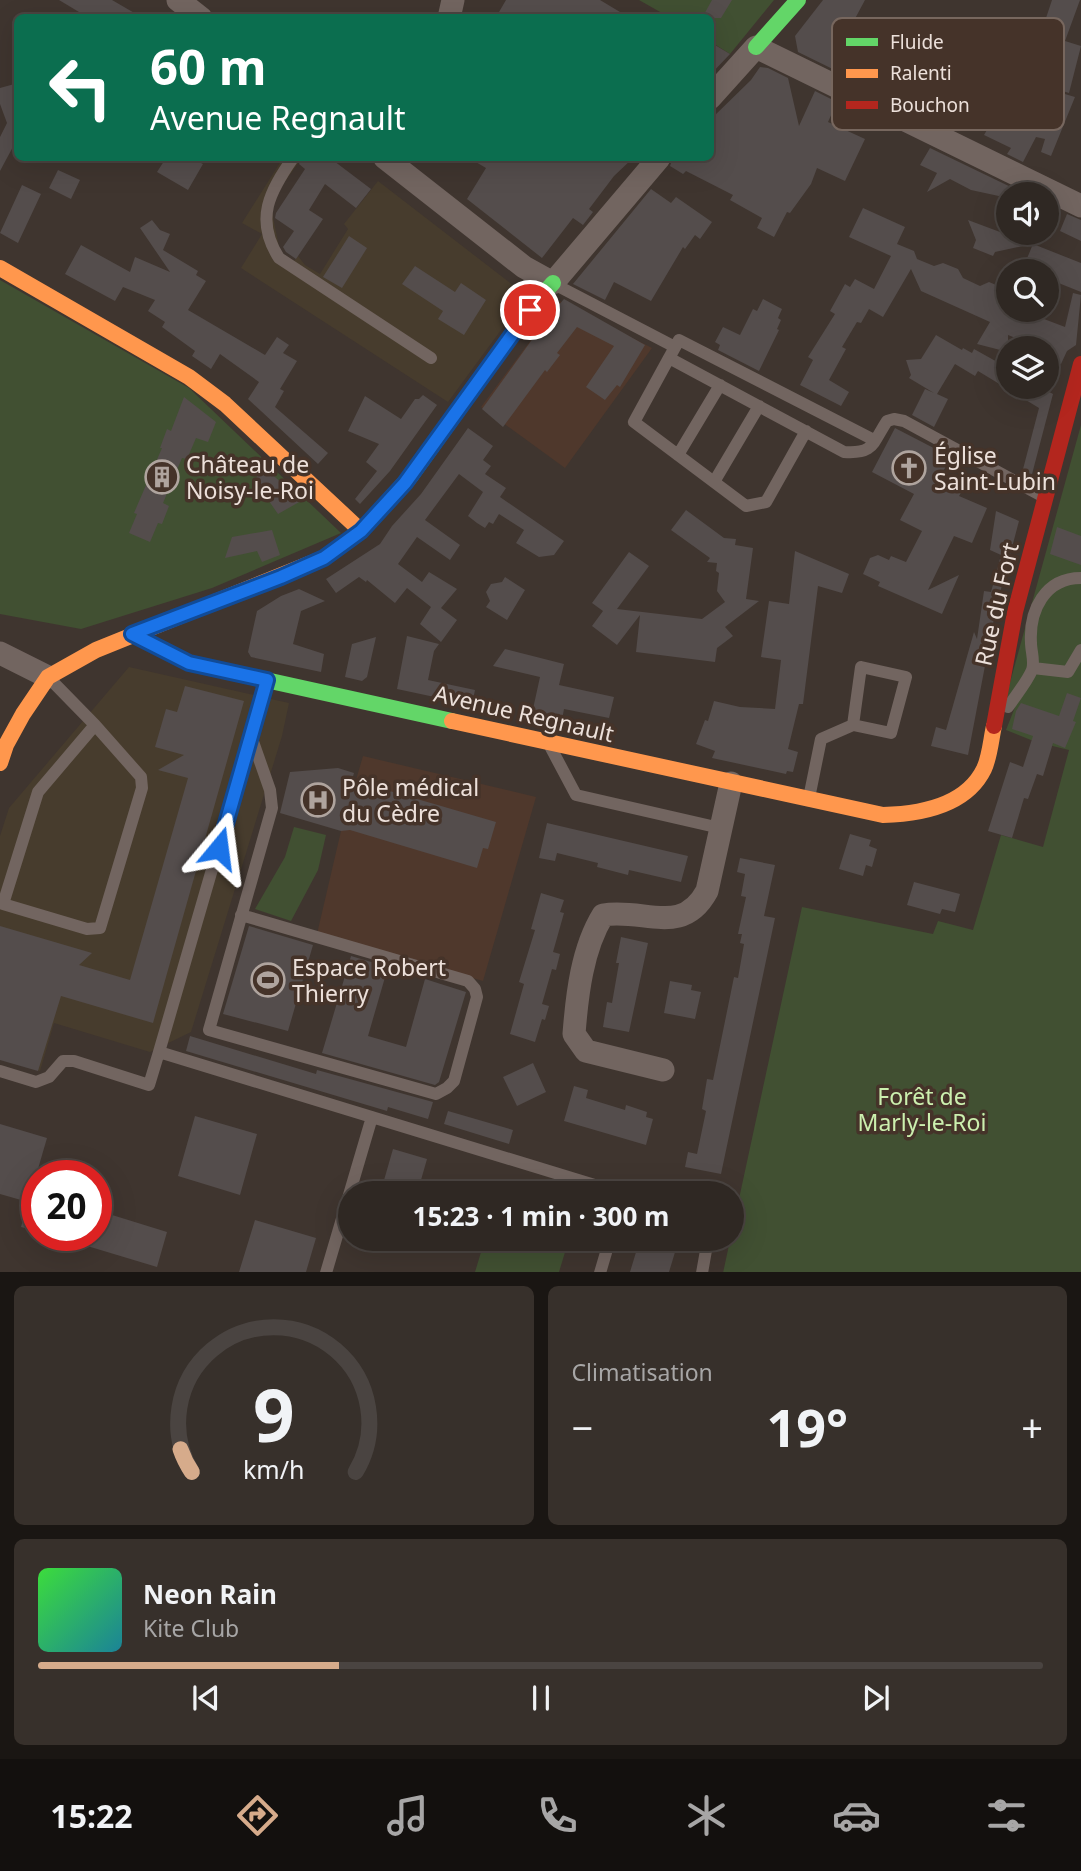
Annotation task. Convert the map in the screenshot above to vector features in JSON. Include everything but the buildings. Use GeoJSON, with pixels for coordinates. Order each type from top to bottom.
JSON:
{"type":"FeatureCollection","features":[{"type":"Feature","properties":{"kind":"street"},"geometry":{"type":"LineString","coordinates":[[178,0],[196,14]]}},
{"type":"Feature","properties":{"kind":"street"},"geometry":{"type":"LineString","coordinates":[[714,94],[798,0]]}},
{"type":"Feature","properties":{"kind":"street"},"geometry":{"type":"LineString","coordinates":[[756,47],[832,84]]}},
{"type":"Feature","properties":{"kind":"street"},"geometry":{"type":"LineString","coordinates":[[926,130],[1081,206]]}},
{"type":"Feature","properties":{"kind":"street"},"geometry":{"type":"LineString","coordinates":[[389,161],[524,267],[553,283]]}},
{"type":"Feature","properties":{"kind":"street"},"geometry":{"type":"LineString","coordinates":[[0,763],[6,745],[48,677],[96,650],[132,634],[324,558],[361,531],[405,483],[534,304],[656,161]]}},
{"type":"Feature","properties":{"kind":"street"},"geometry":{"type":"LineString","coordinates":[[0,268],[189,377],[225,404],[361,531]]}},
{"type":"Feature","properties":{"kind":"street","name":"Rue du Fort"},"geometry":{"type":"LineString","coordinates":[[911,815],[944,804],[965,792],[983,772],[1015,612],[1081,364]]}},
{"type":"Feature","properties":{"kind":"street","name":"Avenue Regnault"},"geometry":{"type":"LineString","coordinates":[[132,634],[189,663],[731,783],[883,815],[911,815]]}},
{"type":"Feature","properties":{"kind":"street"},"geometry":{"type":"LineString","coordinates":[[0,653],[48,677]]}},
{"type":"Feature","properties":{"kind":"street"},"geometry":{"type":"LineString","coordinates":[[663,1070],[586,1051],[574,1034],[577,1000],[593,931],[603,915],[618,913],[676,918],[692,912],[707,891],[731,783]]}},
{"type":"Feature","properties":{"kind":"lane"},"geometry":{"type":"LineString","coordinates":[[291,161],[273,186],[268,202],[270,244],[279,258],[432,358]]}},
{"type":"Feature","properties":{"kind":"lane"},"geometry":{"type":"LineString","coordinates":[[553,283],[672,352],[720,385],[844,452],[859,453],[868,450],[887,421],[904,421],[1045,497]]}},
{"type":"Feature","properties":{"kind":"lane"},"geometry":{"type":"LineString","coordinates":[[806,431],[766,502],[746,506],[634,422],[679,340],[874,440]]}},
{"type":"Feature","properties":{"kind":"lane"},"geometry":{"type":"LineString","coordinates":[[678,455],[720,385]]}},
{"type":"Feature","properties":{"kind":"lane"},"geometry":{"type":"LineString","coordinates":[[714,482],[759,406]]}},
{"type":"Feature","properties":{"kind":"lane"},"geometry":{"type":"LineString","coordinates":[[996,714],[1007,709],[1033,668],[1030,639],[1035,607],[1046,591],[1066,578],[1081,578]]}},
{"type":"Feature","properties":{"kind":"lane"},"geometry":{"type":"LineString","coordinates":[[1033,668],[1068,672],[1081,650]]}},
{"type":"Feature","properties":{"kind":"lane"},"geometry":{"type":"LineString","coordinates":[[809,799],[821,739],[853,725],[891,733],[906,677],[861,667],[853,725]]}},
{"type":"Feature","properties":{"kind":"lane"},"geometry":{"type":"LineString","coordinates":[[48,677],[95,725],[141,777],[142,789],[100,928],[86,929],[3,904],[38,792],[95,725]]}},
{"type":"Feature","properties":{"kind":"lane"},"geometry":{"type":"LineString","coordinates":[[0,1071],[36,1082],[50,1077],[63,1061],[74,1060],[149,1086],[267,680]]}},
{"type":"Feature","properties":{"kind":"lane"},"geometry":{"type":"LineString","coordinates":[[241,915],[468,981],[475,989],[477,997],[454,1081],[436,1094],[209,1030],[241,915],[272,808],[270,790],[251,736]]}},
{"type":"Feature","properties":{"kind":"lane"},"geometry":{"type":"LineString","coordinates":[[548,742],[576,795],[720,828]]}},
{"type":"Feature","properties":{"kind":"lane"},"geometry":{"type":"LineString","coordinates":[[159,1052],[583,1181]]}},
{"type":"Feature","properties":{"kind":"lane"},"geometry":{"type":"LineString","coordinates":[[326,1272],[372,1117]]}},
{"type":"Feature","properties":{"kind":"lane"},"geometry":{"type":"LineString","coordinates":[[600,1272],[606,1251]]}},
{"type":"Feature","properties":{"kind":"lane"},"geometry":{"type":"LineString","coordinates":[[702,1272],[706,1251]]}},
{"type":"Feature","properties":{"kind":"shaded area"},"geometry":{"type":"Polygon","coordinates":[[[281,161],[300,161],[273,198],[273,217],[280,252],[294,261],[298,256],[305,265],[320,274],[348,229],[344,224],[378,181],[518,289],[515,311],[448,402],[241,268],[262,234],[242,223],[281,161]]]}},
{"type":"Feature","properties":{"kind":"shaded area"},"geometry":{"type":"Polygon","coordinates":[[[560,301],[652,348],[565,468],[481,407],[560,301]]]}},
{"type":"Feature","properties":{"kind":"shaded area"},"geometry":{"type":"Polygon","coordinates":[[[129,667],[289,703],[282,736],[191,1032],[150,1052],[54,1023],[40,1071],[0,1059],[0,836],[9,808],[129,667]]]}},
{"type":"Feature","properties":{"kind":"shaded area"},"geometry":{"type":"Polygon","coordinates":[[[363,756],[536,797],[483,981],[317,934],[341,831],[363,756]]]}},
{"type":"Feature","properties":{"kind":"green space"},"geometry":{"type":"Polygon","coordinates":[[[639,0],[774,0],[730,54],[714,44],[714,14],[664,14],[639,0]]]}},
{"type":"Feature","properties":{"kind":"green space"},"geometry":{"type":"Polygon","coordinates":[[[0,280],[189,388],[341,533],[212,588],[81,629],[0,614],[0,280]]]}},
{"type":"Feature","properties":{"kind":"green space","name":"Forêt de Marly-le-Roi"},"geometry":{"type":"Polygon","coordinates":[[[1081,425],[1081,1272],[723,1272],[728,1251],[744,1251],[743,1181],[802,907],[933,934],[938,921],[973,930],[1001,835],[1043,847],[1069,750],[1036,742],[1006,730],[1017,702],[1006,697],[1081,425]]]}},
{"type":"Feature","properties":{"kind":"green space"},"geometry":{"type":"Polygon","coordinates":[[[294,827],[326,835],[318,870],[291,921],[255,909],[285,857],[294,827]]]}},
{"type":"Feature","properties":{"kind":"green space"},"geometry":{"type":"Polygon","coordinates":[[[481,1251],[565,1251],[559,1272],[475,1272],[481,1251]]]}},
{"type":"Feature","properties":{"kind":"traffic: fast"},"geometry":{"type":"LineString","coordinates":[[756,47],[798,0]]}},
{"type":"Feature","properties":{"kind":"traffic: fast"},"geometry":{"type":"LineString","coordinates":[[410,477],[534,304],[553,283]]}},
{"type":"Feature","properties":{"kind":"traffic: fast"},"geometry":{"type":"LineString","coordinates":[[133,634],[189,663],[452,721]]}},
{"type":"Feature","properties":{"kind":"traffic: slow"},"geometry":{"type":"LineString","coordinates":[[0,268],[189,377],[225,404],[361,531]]}},
{"type":"Feature","properties":{"kind":"traffic: slow"},"geometry":{"type":"LineString","coordinates":[[0,763],[6,745],[23,714],[48,677],[96,650],[324,558],[361,531],[410,477]]}},
{"type":"Feature","properties":{"kind":"traffic: slow"},"geometry":{"type":"LineString","coordinates":[[452,721],[883,815],[912,813],[941,806],[966,792],[984,769],[994,726]]}},
{"type":"Feature","properties":{"kind":"traffic: jam"},"geometry":{"type":"LineString","coordinates":[[994,726],[1015,612],[1081,364]]}},
{"type":"Feature","properties":{"kind":"place","name":"Église Saint-Lubin"},"geometry":{"type":"Point","coordinates":[909,468]}},
{"type":"Feature","properties":{"kind":"place","name":"Château de Noisy-le-Roi"},"geometry":{"type":"Point","coordinates":[162,477]}},
{"type":"Feature","properties":{"kind":"place","name":"Pôle médical du Cèdre"},"geometry":{"type":"Point","coordinates":[318,800]}},
{"type":"Feature","properties":{"kind":"place","name":"Espace Robert Thierry"},"geometry":{"type":"Point","coordinates":[268,980]}},
{"type":"Feature","properties":{"kind":"route"},"geometry":{"type":"LineString","coordinates":[[219,848],[267,680],[189,663],[132,634],[324,558],[361,531],[405,483],[530,310]]}}]}
